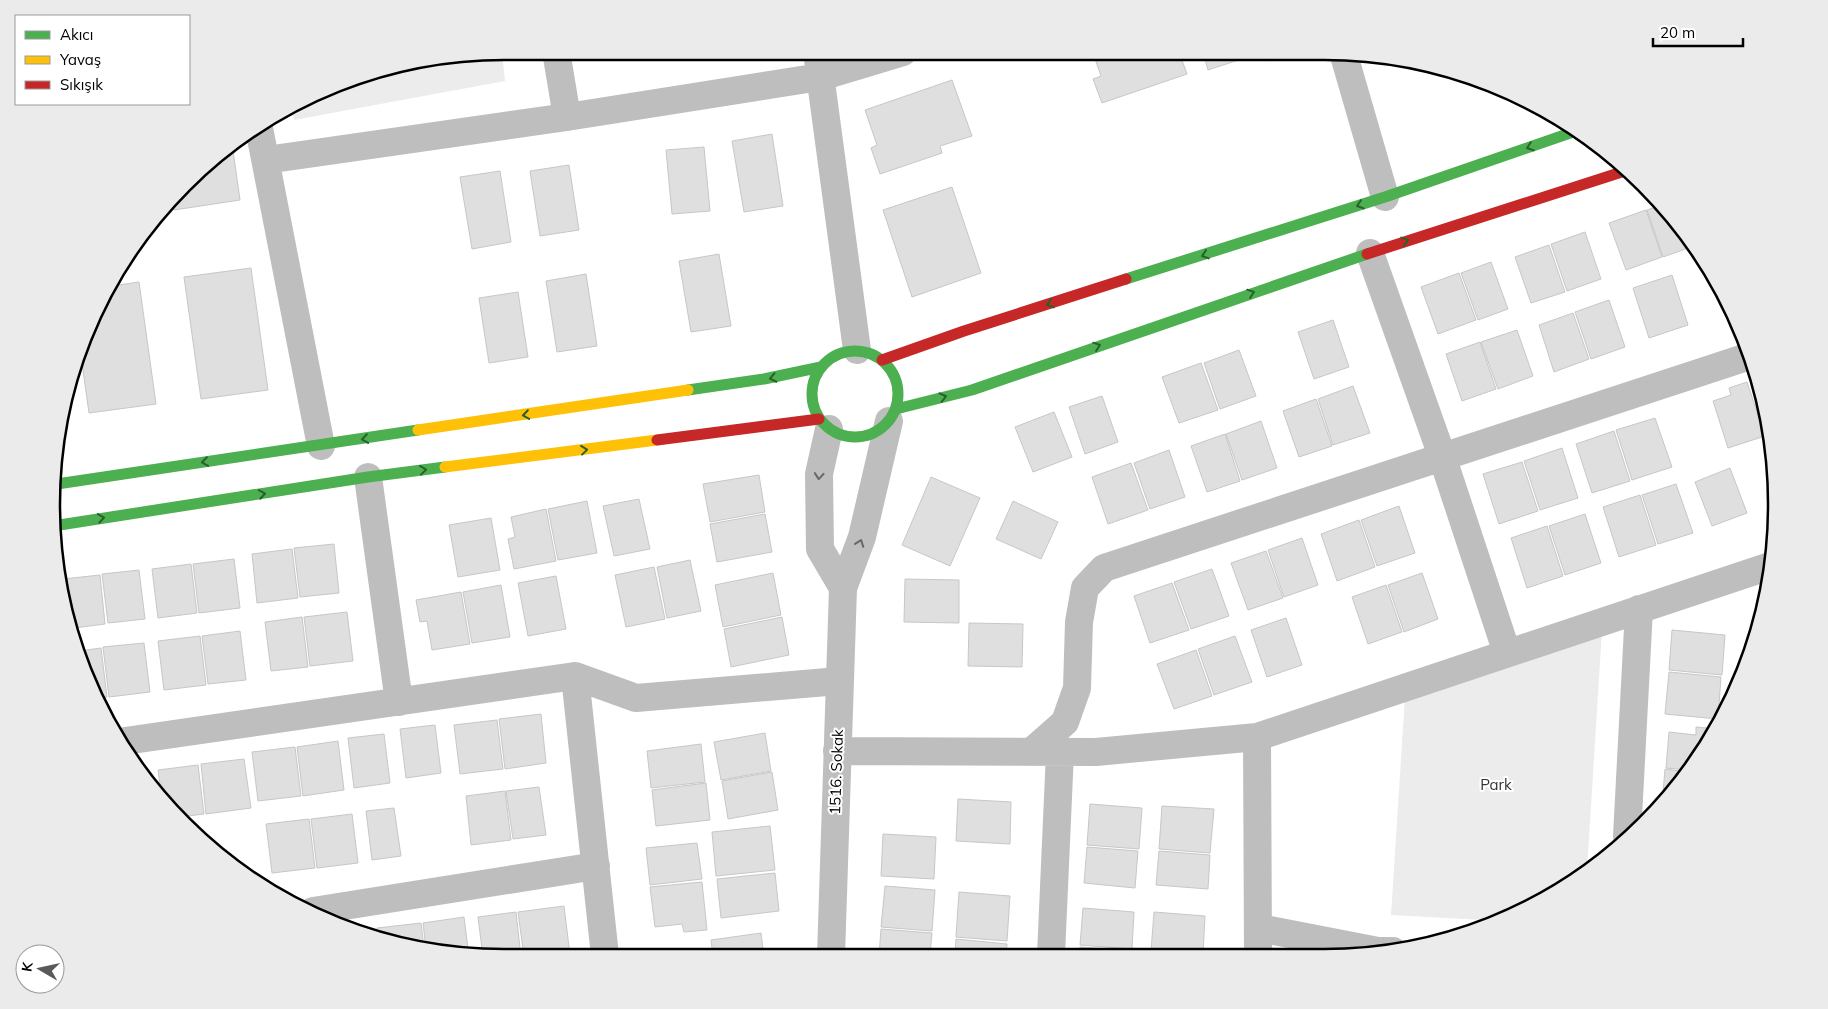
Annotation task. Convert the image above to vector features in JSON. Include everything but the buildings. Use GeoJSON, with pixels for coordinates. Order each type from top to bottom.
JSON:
{"type":"FeatureCollection","features":[{"type":"Feature","properties":{"kind":"street"},"geometry":{"type":"LineString","coordinates":[[558,60],[567,117]]}},
{"type":"Feature","properties":{"kind":"street"},"geometry":{"type":"LineString","coordinates":[[266,160],[567,117],[818,64],[846,60]]}},
{"type":"Feature","properties":{"kind":"street"},"geometry":{"type":"LineString","coordinates":[[1346,61],[1385,197]]}},
{"type":"Feature","properties":{"kind":"street"},"geometry":{"type":"LineString","coordinates":[[818,64],[857,350]]}},
{"type":"Feature","properties":{"kind":"street"},"geometry":{"type":"LineString","coordinates":[[882,360],[1385,197],[1567,133]]}},
{"type":"Feature","properties":{"kind":"street"},"geometry":{"type":"LineString","coordinates":[[260,134],[321,446]]}},
{"type":"Feature","properties":{"kind":"street"},"geometry":{"type":"LineString","coordinates":[[893,415],[972,390],[1370,252],[1620,173]]}},
{"type":"Feature","properties":{"kind":"street"},"geometry":{"type":"LineString","coordinates":[[1370,252],[1442,456],[1507,653]]}},
{"type":"Feature","properties":{"kind":"street"},"geometry":{"type":"LineString","coordinates":[[857,350],[870,353],[882,360],[891,370],[897,382],[898,396],[893,415],[880,430],[867,436],[854,438],[841,435],[824,424],[813,407],[812,393],[814,380],[821,368],[831,358],[843,352],[857,350]]}},
{"type":"Feature","properties":{"kind":"street"},"geometry":{"type":"LineString","coordinates":[[1031,752],[1065,722],[1077,688],[1079,622],[1085,588],[1104,568],[1743,358]]}},
{"type":"Feature","properties":{"kind":"street"},"geometry":{"type":"LineString","coordinates":[[61,481],[321,446],[764,380],[821,368]]}},
{"type":"Feature","properties":{"kind":"street","name":"1516. Sokak"},"geometry":{"type":"LineString","coordinates":[[831,949],[843,588],[862,537],[893,415]]}},
{"type":"Feature","properties":{"kind":"street"},"geometry":{"type":"LineString","coordinates":[[61,525],[368,478],[824,424]]}},
{"type":"Feature","properties":{"kind":"street"},"geometry":{"type":"LineString","coordinates":[[824,424],[819,474],[820,549],[843,588]]}},
{"type":"Feature","properties":{"kind":"street"},"geometry":{"type":"LineString","coordinates":[[368,478],[399,702]]}},
{"type":"Feature","properties":{"kind":"street"},"geometry":{"type":"LineString","coordinates":[[837,751],[1096,752],[1257,737],[1763,567]]}},
{"type":"Feature","properties":{"kind":"street"},"geometry":{"type":"LineString","coordinates":[[1626,830],[1639,610]]}},
{"type":"Feature","properties":{"kind":"street"},"geometry":{"type":"LineString","coordinates":[[576,676],[604,949]]}},
{"type":"Feature","properties":{"kind":"street"},"geometry":{"type":"LineString","coordinates":[[128,741],[576,676],[636,698],[839,681]]}},
{"type":"Feature","properties":{"kind":"street"},"geometry":{"type":"LineString","coordinates":[[1257,737],[1259,941],[1344,948]]}},
{"type":"Feature","properties":{"kind":"street"},"geometry":{"type":"LineString","coordinates":[[1051,949],[1060,752]]}},
{"type":"Feature","properties":{"kind":"street"},"geometry":{"type":"LineString","coordinates":[[322,909],[596,866]]}},
{"type":"Feature","properties":{"kind":"green space"},"geometry":{"type":"Polygon","coordinates":[[[503,60],[505,81],[294,120],[293,114],[308,106],[334,94],[389,75],[446,64],[503,60]]]}},
{"type":"Feature","properties":{"kind":"green space","name":"Park"},"geometry":{"type":"Polygon","coordinates":[[[1602,630],[1588,862],[1546,889],[1520,903],[1480,920],[1391,915],[1405,697],[1602,630]]]}},
{"type":"Feature","properties":{"kind":"traffic: fast"},"geometry":{"type":"LineString","coordinates":[[1126,279],[1385,197],[1568,134]]}},
{"type":"Feature","properties":{"kind":"traffic: fast"},"geometry":{"type":"LineString","coordinates":[[896,409],[972,390],[1367,254]]}},
{"type":"Feature","properties":{"kind":"traffic: fast"},"geometry":{"type":"LineString","coordinates":[[855,351],[872,354],[886,363],[895,377],[898,394],[895,411],[886,425],[872,434],[855,437],[838,434],[824,425],[815,411],[812,394],[815,377],[824,363],[838,354],[855,351]]}},
{"type":"Feature","properties":{"kind":"traffic: fast"},"geometry":{"type":"LineString","coordinates":[[688,390],[764,379],[821,367]]}},
{"type":"Feature","properties":{"kind":"traffic: fast"},"geometry":{"type":"LineString","coordinates":[[61,483],[418,430]]}},
{"type":"Feature","properties":{"kind":"traffic: fast"},"geometry":{"type":"LineString","coordinates":[[61,525],[368,477],[445,467]]}},
{"type":"Feature","properties":{"kind":"traffic: slow"},"geometry":{"type":"LineString","coordinates":[[418,430],[688,390]]}},
{"type":"Feature","properties":{"kind":"traffic: slow"},"geometry":{"type":"LineString","coordinates":[[445,467],[657,440]]}},
{"type":"Feature","properties":{"kind":"traffic: jam"},"geometry":{"type":"LineString","coordinates":[[1367,254],[1620,173]]}},
{"type":"Feature","properties":{"kind":"traffic: jam"},"geometry":{"type":"LineString","coordinates":[[882,360],[964,331],[1126,279]]}},
{"type":"Feature","properties":{"kind":"traffic: jam"},"geometry":{"type":"LineString","coordinates":[[657,440],[819,419]]}}]}
